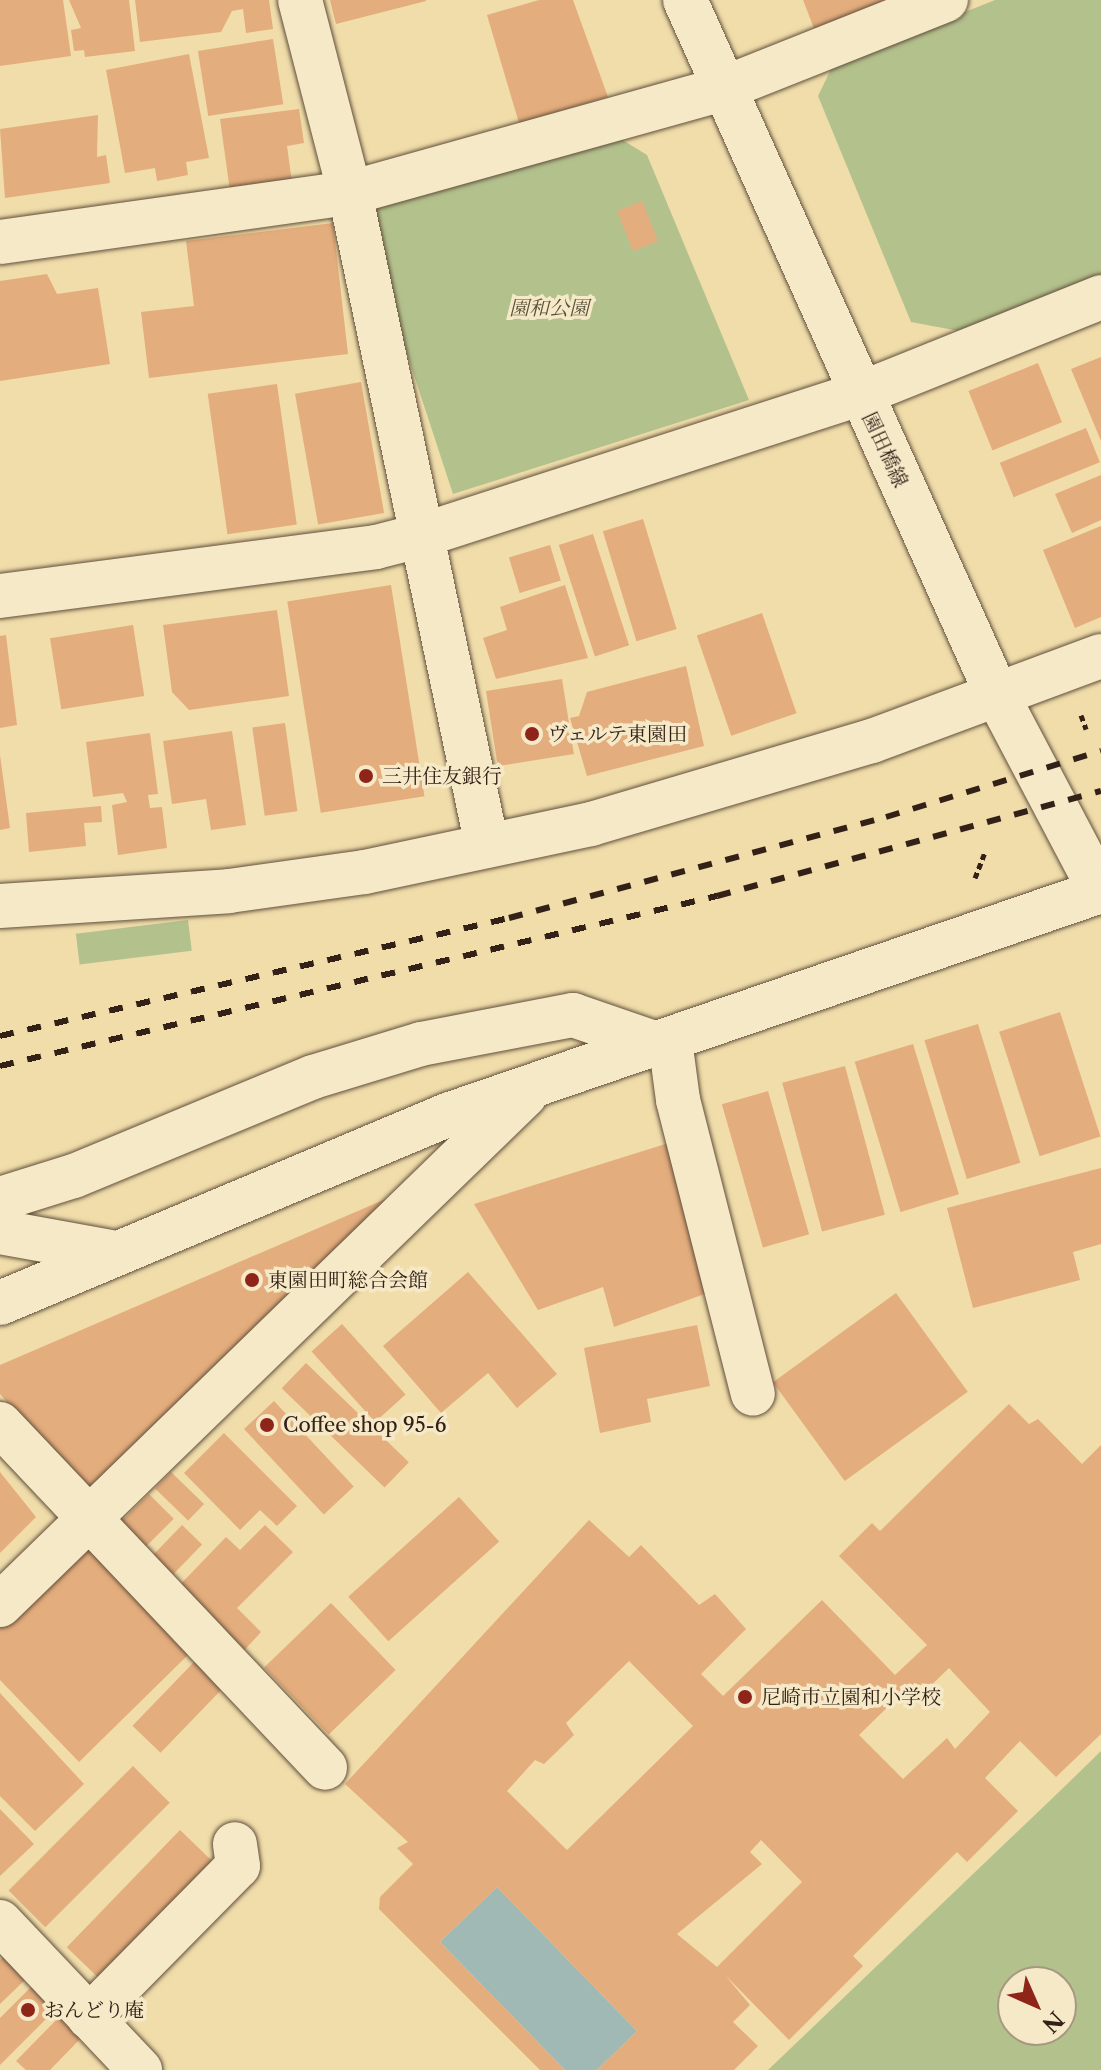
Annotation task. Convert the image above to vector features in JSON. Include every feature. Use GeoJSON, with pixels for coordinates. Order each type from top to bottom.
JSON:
{"type":"FeatureCollection","features":[{"type":"Feature","properties":{"kind":"street"},"geometry":{"type":"LineString","coordinates":[[300,0],[350,193],[487,846]]}},
{"type":"Feature","properties":{"kind":"street","name":"園田橋線"},"geometry":{"type":"LineString","coordinates":[[685,0],[722,89],[998,697],[1101,892]]}},
{"type":"Feature","properties":{"kind":"street"},"geometry":{"type":"LineString","coordinates":[[0,242],[350,193],[722,89],[946,0]]}},
{"type":"Feature","properties":{"kind":"street"},"geometry":{"type":"LineString","coordinates":[[0,596],[376,547],[423,535],[860,394],[1101,297]]}},
{"type":"Feature","properties":{"kind":"street"},"geometry":{"type":"LineString","coordinates":[[0,906],[229,891],[487,846],[745,783],[998,697],[1101,656]]}},
{"type":"Feature","properties":{"kind":"street"},"geometry":{"type":"LineString","coordinates":[[0,1303],[373,1143],[1101,892]]}},
{"type":"Feature","properties":{"kind":"street"},"geometry":{"type":"LineString","coordinates":[[0,1199],[89,1171],[313,1077],[421,1044],[573,1015],[663,1042]]}},
{"type":"Feature","properties":{"kind":"street"},"geometry":{"type":"LineString","coordinates":[[663,1042],[753,1394]]}},
{"type":"Feature","properties":{"kind":"street"},"geometry":{"type":"LineString","coordinates":[[0,1605],[535,1085]]}},
{"type":"Feature","properties":{"kind":"street"},"geometry":{"type":"LineString","coordinates":[[0,1232],[117,1253]]}},
{"type":"Feature","properties":{"kind":"street"},"geometry":{"type":"LineString","coordinates":[[0,1424],[87,1521],[325,1768]]}},
{"type":"Feature","properties":{"kind":"street"},"geometry":{"type":"LineString","coordinates":[[89,2017],[238,1866],[235,1844]]}},
{"type":"Feature","properties":{"kind":"street"},"geometry":{"type":"LineString","coordinates":[[0,1922],[140,2070]]}},
{"type":"Feature","properties":{"kind":"path"},"geometry":{"type":"LineString","coordinates":[[969,884],[984,864],[985,852]]}},
{"type":"Feature","properties":{"kind":"green space"},"geometry":{"type":"Polygon","coordinates":[[[995,0],[1101,0],[1101,274],[959,331],[911,322],[818,96],[833,65],[995,0]]]}},
{"type":"Feature","properties":{"kind":"green space","name":"園和公園"},"geometry":{"type":"Polygon","coordinates":[[[608,131],[647,155],[749,400],[453,494],[371,244],[378,208],[608,131]]]}},
{"type":"Feature","properties":{"kind":"green space"},"geometry":{"type":"Polygon","coordinates":[[[188,920],[192,951],[80,965],[76,934],[188,920]]]}},
{"type":"Feature","properties":{"kind":"green space"},"geometry":{"type":"Polygon","coordinates":[[[1101,1751],[1101,2070],[768,2070],[1101,1751]]]}},
{"type":"Feature","properties":{"kind":"water"},"geometry":{"type":"Polygon","coordinates":[[[497,1887],[637,2031],[597,2070],[565,2070],[440,1942],[497,1887]]]}},
{"type":"Feature","properties":{"kind":"building"},"geometry":{"type":"Polygon","coordinates":[[[0,0],[63,0],[71,56],[0,66],[0,0]]]}},
{"type":"Feature","properties":{"kind":"building"},"geometry":{"type":"Polygon","coordinates":[[[69,0],[129,0],[135,51],[85,57],[84,50],[74,51],[71,30],[81,28],[69,0]]]}},
{"type":"Feature","properties":{"kind":"building"},"geometry":{"type":"Polygon","coordinates":[[[135,0],[269,0],[273,29],[246,33],[243,9],[232,11],[221,32],[140,42],[135,0]]]}},
{"type":"Feature","properties":{"kind":"building"},"geometry":{"type":"Polygon","coordinates":[[[330,0],[426,0],[426,1],[336,24],[330,0]]]}},
{"type":"Feature","properties":{"kind":"building"},"geometry":{"type":"Polygon","coordinates":[[[539,0],[573,0],[608,97],[519,123],[487,15],[539,0]]]}},
{"type":"Feature","properties":{"kind":"building"},"geometry":{"type":"Polygon","coordinates":[[[803,0],[892,0],[815,31],[803,0]]]}},
{"type":"Feature","properties":{"kind":"building"},"geometry":{"type":"Polygon","coordinates":[[[273,39],[283,104],[208,116],[198,51],[273,39]]]}},
{"type":"Feature","properties":{"kind":"building"},"geometry":{"type":"Polygon","coordinates":[[[189,54],[209,158],[186,162],[188,175],[157,181],[155,168],[125,173],[106,70],[189,54]]]}},
{"type":"Feature","properties":{"kind":"building"},"geometry":{"type":"Polygon","coordinates":[[[299,109],[304,143],[287,146],[292,182],[230,191],[220,119],[299,109]]]}},
{"type":"Feature","properties":{"kind":"building"},"geometry":{"type":"Polygon","coordinates":[[[98,115],[97,157],[106,155],[110,183],[5,198],[0,129],[98,115]]]}},
{"type":"Feature","properties":{"kind":"building"},"geometry":{"type":"Polygon","coordinates":[[[642,201],[658,241],[633,251],[617,211],[642,201]]]}},
{"type":"Feature","properties":{"kind":"building"},"geometry":{"type":"Polygon","coordinates":[[[333,223],[348,354],[149,378],[141,312],[194,306],[186,241],[333,223]]]}},
{"type":"Feature","properties":{"kind":"building"},"geometry":{"type":"Polygon","coordinates":[[[47,274],[57,294],[98,288],[110,364],[0,381],[0,281],[47,274]]]}},
{"type":"Feature","properties":{"kind":"building"},"geometry":{"type":"Polygon","coordinates":[[[1101,357],[1101,441],[1071,369],[1101,357]]]}},
{"type":"Feature","properties":{"kind":"building"},"geometry":{"type":"Polygon","coordinates":[[[1038,363],[1062,422],[992,450],[968,391],[1038,363]]]}},
{"type":"Feature","properties":{"kind":"building"},"geometry":{"type":"Polygon","coordinates":[[[361,382],[384,513],[318,525],[295,394],[361,382]]]}},
{"type":"Feature","properties":{"kind":"building"},"geometry":{"type":"Polygon","coordinates":[[[277,384],[297,525],[227,534],[208,394],[277,384]]]}},
{"type":"Feature","properties":{"kind":"building"},"geometry":{"type":"Polygon","coordinates":[[[1086,428],[1100,462],[1014,497],[1000,463],[1086,428]]]}},
{"type":"Feature","properties":{"kind":"building"},"geometry":{"type":"Polygon","coordinates":[[[1101,475],[1101,520],[1072,533],[1055,494],[1101,475]]]}},
{"type":"Feature","properties":{"kind":"building"},"geometry":{"type":"Polygon","coordinates":[[[643,519],[677,629],[636,641],[603,531],[643,519]]]}},
{"type":"Feature","properties":{"kind":"building"},"geometry":{"type":"Polygon","coordinates":[[[1101,526],[1101,617],[1075,628],[1043,550],[1101,526]]]}},
{"type":"Feature","properties":{"kind":"building"},"geometry":{"type":"Polygon","coordinates":[[[593,534],[629,645],[595,656],[559,545],[593,534]]]}},
{"type":"Feature","properties":{"kind":"building"},"geometry":{"type":"Polygon","coordinates":[[[550,545],[561,580],[520,593],[509,558],[550,545]]]}},
{"type":"Feature","properties":{"kind":"building"},"geometry":{"type":"Polygon","coordinates":[[[391,585],[424,796],[321,813],[287,601],[391,585]]]}},
{"type":"Feature","properties":{"kind":"building"},"geometry":{"type":"Polygon","coordinates":[[[565,585],[588,658],[496,679],[483,638],[507,630],[500,607],[565,585]]]}},
{"type":"Feature","properties":{"kind":"building"},"geometry":{"type":"Polygon","coordinates":[[[277,610],[289,696],[189,710],[172,692],[163,625],[277,610]]]}},
{"type":"Feature","properties":{"kind":"building"},"geometry":{"type":"Polygon","coordinates":[[[762,613],[797,713],[731,736],[697,635],[762,613]]]}},
{"type":"Feature","properties":{"kind":"building"},"geometry":{"type":"Polygon","coordinates":[[[133,625],[144,696],[61,709],[50,638],[133,625]]]}},
{"type":"Feature","properties":{"kind":"building"},"geometry":{"type":"Polygon","coordinates":[[[6,635],[17,725],[0,728],[0,636],[6,635]]]}},
{"type":"Feature","properties":{"kind":"building"},"geometry":{"type":"Polygon","coordinates":[[[686,666],[704,746],[587,776],[570,718],[579,716],[587,692],[686,666]]]}},
{"type":"Feature","properties":{"kind":"building","name":"ヴェルテ東園田"},"geometry":{"type":"Polygon","coordinates":[[[562,679],[574,754],[498,766],[486,691],[562,679]]]}},
{"type":"Feature","properties":{"kind":"building"},"geometry":{"type":"Polygon","coordinates":[[[285,723],[297,811],[265,816],[252,728],[285,723]]]}},
{"type":"Feature","properties":{"kind":"building"},"geometry":{"type":"Polygon","coordinates":[[[232,731],[246,825],[211,830],[206,799],[172,804],[163,741],[232,731]]]}},
{"type":"Feature","properties":{"kind":"building"},"geometry":{"type":"Polygon","coordinates":[[[150,733],[158,794],[148,795],[150,808],[162,807],[167,848],[118,855],[112,805],[127,802],[123,793],[93,797],[86,742],[150,733]]]}},
{"type":"Feature","properties":{"kind":"building"},"geometry":{"type":"Polygon","coordinates":[[[0,755],[10,828],[0,830],[0,755]]]}},
{"type":"Feature","properties":{"kind":"building"},"geometry":{"type":"Polygon","coordinates":[[[101,806],[102,822],[84,823],[86,846],[29,852],[26,813],[101,806]]]}},
{"type":"Feature","properties":{"kind":"building"},"geometry":{"type":"Polygon","coordinates":[[[1060,1012],[1100,1137],[1040,1156],[999,1032],[1060,1012]]]}},
{"type":"Feature","properties":{"kind":"building"},"geometry":{"type":"Polygon","coordinates":[[[978,1024],[1020,1163],[967,1179],[924,1040],[978,1024]]]}},
{"type":"Feature","properties":{"kind":"building"},"geometry":{"type":"Polygon","coordinates":[[[913,1044],[959,1194],[901,1212],[855,1062],[913,1044]]]}},
{"type":"Feature","properties":{"kind":"building"},"geometry":{"type":"Polygon","coordinates":[[[845,1066],[885,1215],[822,1232],[782,1083],[845,1066]]]}},
{"type":"Feature","properties":{"kind":"building"},"geometry":{"type":"Polygon","coordinates":[[[768,1091],[809,1234],[763,1247],[722,1104],[768,1091]]]}},
{"type":"Feature","properties":{"kind":"building"},"geometry":{"type":"Polygon","coordinates":[[[675,1141],[710,1292],[614,1327],[603,1287],[538,1310],[474,1204],[675,1141]]]}},
{"type":"Feature","properties":{"kind":"building"},"geometry":{"type":"Polygon","coordinates":[[[1101,1168],[1101,1244],[1073,1252],[1080,1280],[973,1308],[947,1208],[1101,1168]]]}},
{"type":"Feature","properties":{"kind":"building","name":"東園田町総合会館"},"geometry":{"type":"Polygon","coordinates":[[[395,1195],[86,1491],[0,1394],[0,1365],[395,1195]]]}},
{"type":"Feature","properties":{"kind":"building"},"geometry":{"type":"Polygon","coordinates":[[[468,1272],[557,1374],[517,1408],[488,1373],[441,1413],[383,1346],[468,1272]]]}},
{"type":"Feature","properties":{"kind":"building"},"geometry":{"type":"Polygon","coordinates":[[[896,1293],[968,1392],[845,1481],[773,1382],[896,1293]]]}},
{"type":"Feature","properties":{"kind":"building"},"geometry":{"type":"Polygon","coordinates":[[[342,1324],[406,1395],[375,1422],[312,1351],[342,1324]]]}},
{"type":"Feature","properties":{"kind":"building"},"geometry":{"type":"Polygon","coordinates":[[[697,1325],[710,1386],[647,1399],[651,1422],[600,1433],[584,1348],[697,1325]]]}},
{"type":"Feature","properties":{"kind":"building"},"geometry":{"type":"Polygon","coordinates":[[[306,1363],[409,1462],[385,1488],[282,1388],[306,1363]]]}},
{"type":"Feature","properties":{"kind":"building"},"geometry":{"type":"Polygon","coordinates":[[[274,1401],[354,1487],[324,1515],[244,1429],[274,1401]]]}},
{"type":"Feature","properties":{"kind":"building"},"geometry":{"type":"Polygon","coordinates":[[[1009,1404],[1029,1424],[1038,1419],[1082,1464],[1101,1445],[1101,1734],[1056,1777],[1020,1741],[985,1778],[1018,1811],[967,1862],[957,1852],[853,1956],[863,1966],[789,2040],[725,1975],[750,2005],[733,2022],[758,2046],[734,2070],[597,2070],[637,2031],[497,1887],[440,1942],[565,2070],[540,2070],[379,1909],[380,1897],[413,1864],[397,1848],[408,1842],[345,1784],[589,1520],[629,1557],[641,1545],[699,1605],[715,1594],[746,1629],[701,1674],[723,1696],[822,1600],[895,1675],[927,1645],[839,1556],[872,1523],[880,1531],[1009,1404]],[[629,1661],[566,1723],[574,1735],[544,1764],[535,1760],[507,1791],[567,1850],[693,1726],[629,1661]],[[949,1668],[918,1698],[907,1688],[859,1735],[903,1779],[947,1738],[955,1749],[990,1712],[949,1668]],[[761,1840],[750,1852],[762,1864],[677,1934],[717,1967],[802,1882],[761,1840]]]}},
{"type":"Feature","properties":{"kind":"building"},"geometry":{"type":"Polygon","coordinates":[[[224,1433],[297,1506],[277,1526],[260,1510],[240,1530],[184,1473],[224,1433]]]}},
{"type":"Feature","properties":{"kind":"building"},"geometry":{"type":"Polygon","coordinates":[[[0,1472],[36,1517],[0,1553],[0,1472]]]}},
{"type":"Feature","properties":{"kind":"building"},"geometry":{"type":"Polygon","coordinates":[[[171,1472],[204,1504],[188,1520],[155,1489],[171,1472]]]}},
{"type":"Feature","properties":{"kind":"building"},"geometry":{"type":"Polygon","coordinates":[[[149,1494],[174,1519],[143,1550],[118,1525],[149,1494]]]}},
{"type":"Feature","properties":{"kind":"building"},"geometry":{"type":"Polygon","coordinates":[[[459,1497],[499,1542],[388,1641],[348,1597],[459,1497]]]}},
{"type":"Feature","properties":{"kind":"building"},"geometry":{"type":"Polygon","coordinates":[[[182,1525],[202,1544],[172,1576],[151,1557],[182,1525]]]}},
{"type":"Feature","properties":{"kind":"building"},"geometry":{"type":"Polygon","coordinates":[[[265,1525],[293,1552],[237,1608],[261,1632],[239,1656],[174,1591],[226,1537],[240,1550],[265,1525]]]}},
{"type":"Feature","properties":{"kind":"building"},"geometry":{"type":"Polygon","coordinates":[[[87,1544],[191,1652],[79,1762],[0,1680],[0,1628],[87,1544]]]}},
{"type":"Feature","properties":{"kind":"building"},"geometry":{"type":"Polygon","coordinates":[[[331,1603],[396,1670],[329,1735],[264,1668],[331,1603]]]}},
{"type":"Feature","properties":{"kind":"building"},"geometry":{"type":"Polygon","coordinates":[[[195,1661],[223,1688],[161,1753],[132,1726],[195,1661]]]}},
{"type":"Feature","properties":{"kind":"building"},"geometry":{"type":"Polygon","coordinates":[[[0,1693],[84,1784],[35,1831],[0,1796],[0,1693]]]}},
{"type":"Feature","properties":{"kind":"building"},"geometry":{"type":"Polygon","coordinates":[[[133,1766],[170,1803],[45,1927],[9,1890],[133,1766]]]}},
{"type":"Feature","properties":{"kind":"building"},"geometry":{"type":"Polygon","coordinates":[[[0,1809],[34,1844],[0,1876],[0,1809]]]}},
{"type":"Feature","properties":{"kind":"building"},"geometry":{"type":"Polygon","coordinates":[[[180,1830],[219,1868],[106,1985],[67,1947],[180,1830]]]}},
{"type":"Feature","properties":{"kind":"building"},"geometry":{"type":"Polygon","coordinates":[[[6,1954],[29,1976],[0,2004],[0,1960],[6,1954]]]}},
{"type":"Feature","properties":{"kind":"building"},"geometry":{"type":"Polygon","coordinates":[[[33,1985],[56,2009],[0,2065],[0,2018],[33,1985]]]}},
{"type":"Feature","properties":{"kind":"building"},"geometry":{"type":"Polygon","coordinates":[[[61,2015],[83,2036],[50,2070],[26,2070],[16,2061],[61,2015]]]}},
{"type":"Feature","properties":{"kind":"railway"},"geometry":{"type":"LineString","coordinates":[[0,1036],[509,918],[886,817],[1101,751]]}},
{"type":"Feature","properties":{"kind":"railway"},"geometry":{"type":"LineString","coordinates":[[0,1066],[717,896],[1101,791]]}},
{"type":"Feature","properties":{"kind":"place","name":"ヴェルテ東園田"},"geometry":{"type":"Point","coordinates":[532,734]}},
{"type":"Feature","properties":{"kind":"place","name":"三井住友銀行"},"geometry":{"type":"Point","coordinates":[366,776]}},
{"type":"Feature","properties":{"kind":"place","name":"東園田町総合会館"},"geometry":{"type":"Point","coordinates":[252,1280]}},
{"type":"Feature","properties":{"kind":"place","name":"Coffee shop 95-6"},"geometry":{"type":"Point","coordinates":[267,1425]}},
{"type":"Feature","properties":{"kind":"place","name":"尼崎市立園和小学校"},"geometry":{"type":"Point","coordinates":[745,1697]}},
{"type":"Feature","properties":{"kind":"place","name":"おんどり庵"},"geometry":{"type":"Point","coordinates":[28,2010]}}]}
